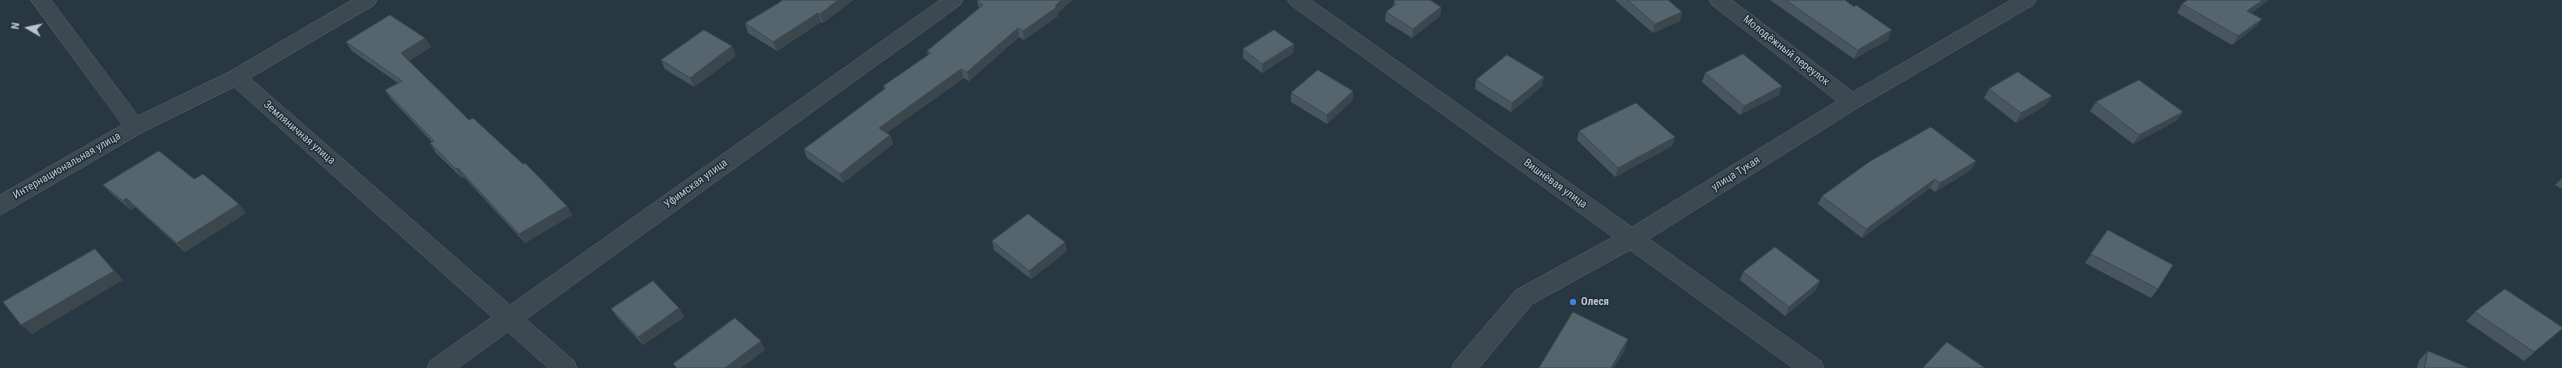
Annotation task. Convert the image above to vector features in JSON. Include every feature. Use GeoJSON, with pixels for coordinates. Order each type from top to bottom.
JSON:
{"type":"FeatureCollection","features":[{"type":"Feature","properties":{"kind":"street"},"geometry":{"type":"LineString","coordinates":[[40,0],[135,127],[236,77],[367,0]]}},
{"type":"Feature","properties":{"kind":"street","name":"Уфимская улица"},"geometry":{"type":"LineString","coordinates":[[439,368],[953,0]]}},
{"type":"Feature","properties":{"kind":"street","name":"Вишнёвая улица"},"geometry":{"type":"LineString","coordinates":[[1298,0],[1812,368]]}},
{"type":"Feature","properties":{"kind":"street","name":"Молодёжный переулок"},"geometry":{"type":"LineString","coordinates":[[1719,0],[1852,102]]}},
{"type":"Feature","properties":{"kind":"street","name":"улица Тукая"},"geometry":{"type":"LineString","coordinates":[[1464,368],[1524,297],[1630,238],[1852,102],[2026,0]]}},
{"type":"Feature","properties":{"kind":"street","name":"Земляничная улица"},"geometry":{"type":"LineString","coordinates":[[236,77],[565,368]]}},
{"type":"Feature","properties":{"kind":"street","name":"Интернациональная улица"},"geometry":{"type":"LineString","coordinates":[[0,206],[135,127]]}},
{"type":"Feature","properties":{"kind":"building"},"geometry":{"type":"Polygon","coordinates":[[[783,0],[838,0],[820,14],[818,13],[773,42],[745,23],[783,0]]]}},
{"type":"Feature","properties":{"kind":"building"},"geometry":{"type":"Polygon","coordinates":[[[1061,0],[1055,6],[1057,7],[1023,31],[1018,28],[967,72],[961,69],[879,128],[890,135],[840,174],[804,149],[886,88],[883,86],[931,53],[927,51],[983,5],[977,1],[1061,0]]]}},
{"type":"Feature","properties":{"kind":"building"},"geometry":{"type":"Polygon","coordinates":[[[1430,0],[1441,7],[1413,29],[1386,12],[1396,4],[1394,1],[1430,0]]]}},
{"type":"Feature","properties":{"kind":"building"},"geometry":{"type":"Polygon","coordinates":[[[1628,0],[1668,0],[1682,12],[1655,24],[1628,0]]]}},
{"type":"Feature","properties":{"kind":"building"},"geometry":{"type":"Polygon","coordinates":[[[1786,0],[1845,0],[1854,7],[1856,5],[1892,30],[1858,50],[1786,0]]]}},
{"type":"Feature","properties":{"kind":"building"},"geometry":{"type":"Polygon","coordinates":[[[2188,0],[2263,0],[2247,11],[2262,19],[2238,36],[2182,4],[2188,0]]]}},
{"type":"Feature","properties":{"kind":"building"},"geometry":{"type":"Polygon","coordinates":[[[390,15],[425,38],[401,53],[469,120],[473,118],[523,164],[525,163],[567,206],[519,234],[458,168],[456,169],[430,143],[434,141],[385,90],[402,81],[346,42],[390,15]]]}},
{"type":"Feature","properties":{"kind":"building"},"geometry":{"type":"Polygon","coordinates":[[[704,30],[732,46],[690,78],[661,60],[704,30]]]}},
{"type":"Feature","properties":{"kind":"building"},"geometry":{"type":"Polygon","coordinates":[[[1274,30],[1294,44],[1262,64],[1243,49],[1274,30]]]}},
{"type":"Feature","properties":{"kind":"building"},"geometry":{"type":"Polygon","coordinates":[[[1743,54],[1782,86],[1744,106],[1705,73],[1743,54]]]}},
{"type":"Feature","properties":{"kind":"building"},"geometry":{"type":"Polygon","coordinates":[[[1507,55],[1544,77],[1512,103],[1476,80],[1507,55]]]}},
{"type":"Feature","properties":{"kind":"building"},"geometry":{"type":"Polygon","coordinates":[[[1318,70],[1353,91],[1327,115],[1291,93],[1318,70]]]}},
{"type":"Feature","properties":{"kind":"building"},"geometry":{"type":"Polygon","coordinates":[[[2018,72],[2052,96],[2021,113],[1989,89],[2018,72]]]}},
{"type":"Feature","properties":{"kind":"building"},"geometry":{"type":"Polygon","coordinates":[[[2139,80],[2183,112],[2139,135],[2096,102],[2139,80]]]}},
{"type":"Feature","properties":{"kind":"building"},"geometry":{"type":"Polygon","coordinates":[[[1636,103],[1675,137],[1618,168],[1579,131],[1636,103]]]}},
{"type":"Feature","properties":{"kind":"building"},"geometry":{"type":"Polygon","coordinates":[[[1931,127],[1976,161],[1940,183],[1935,179],[1866,229],[1822,196],[1869,162],[1931,127]]]}},
{"type":"Feature","properties":{"kind":"building"},"geometry":{"type":"Polygon","coordinates":[[[159,151],[194,179],[203,174],[239,204],[177,243],[126,198],[123,201],[103,185],[159,151]]]}},
{"type":"Feature","properties":{"kind":"building"},"geometry":{"type":"Polygon","coordinates":[[[1028,214],[1065,242],[1029,271],[992,241],[1028,214]]]}},
{"type":"Feature","properties":{"kind":"building"},"geometry":{"type":"Polygon","coordinates":[[[2108,230],[2173,265],[2158,289],[2091,254],[2108,230]]]}},
{"type":"Feature","properties":{"kind":"building"},"geometry":{"type":"Polygon","coordinates":[[[1775,247],[1820,281],[1789,307],[1743,272],[1775,247]]]}},
{"type":"Feature","properties":{"kind":"building"},"geometry":{"type":"Polygon","coordinates":[[[95,249],[114,271],[21,325],[3,302],[95,249]]]}},
{"type":"Feature","properties":{"kind":"building"},"geometry":{"type":"Polygon","coordinates":[[[653,281],[679,308],[638,337],[611,309],[653,281]]]}},
{"type":"Feature","properties":{"kind":"building"},"geometry":{"type":"Polygon","coordinates":[[[2505,289],[2562,327],[2562,329],[2534,352],[2475,312],[2505,289]]]}},
{"type":"Feature","properties":{"kind":"building"},"geometry":{"type":"Polygon","coordinates":[[[1573,312],[1628,339],[1611,368],[1539,368],[1573,312]]]}},
{"type":"Feature","properties":{"kind":"building"},"geometry":{"type":"Polygon","coordinates":[[[735,318],[761,341],[725,368],[677,368],[673,364],[735,318]]]}},
{"type":"Feature","properties":{"kind":"building"},"geometry":{"type":"Polygon","coordinates":[[[1947,342],[1985,368],[1923,368],[1947,342]]]}},
{"type":"Feature","properties":{"kind":"building"},"geometry":{"type":"Polygon","coordinates":[[[2428,351],[2469,368],[2425,368],[2428,351]]]}},
{"type":"Feature","properties":{"kind":"place","name":"Олеся"},"geometry":{"type":"Point","coordinates":[1573,302]}}]}
